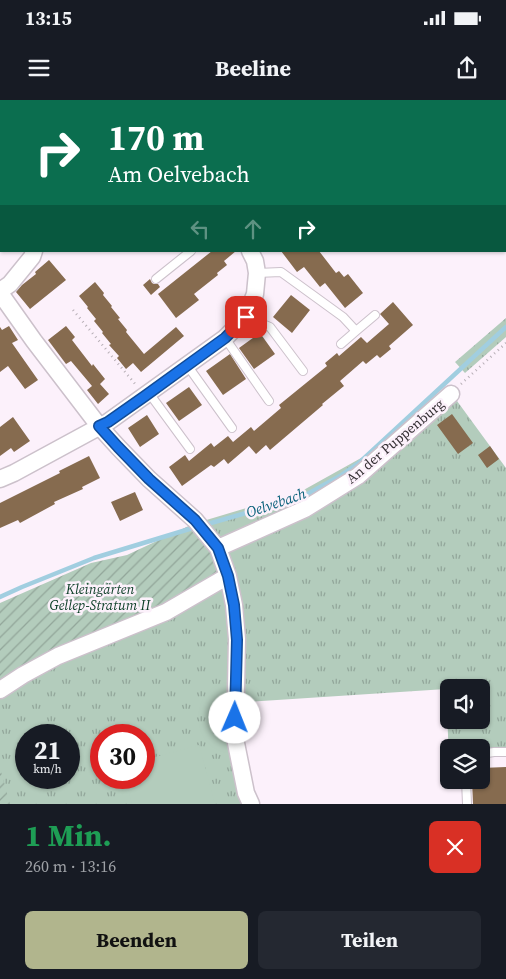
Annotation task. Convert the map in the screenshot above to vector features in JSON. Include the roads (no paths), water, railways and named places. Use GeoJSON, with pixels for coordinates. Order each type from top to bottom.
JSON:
{"type":"FeatureCollection","features":[{"type":"Feature","properties":{"kind":"street"},"geometry":{"type":"LineString","coordinates":[[34,252],[32,257],[10,284],[0,292],[34,341],[99,426],[149,479],[195,520],[218,548],[228,576],[234,605],[237,640],[234,738],[250,804]]}},
{"type":"Feature","properties":{"kind":"street"},"geometry":{"type":"LineString","coordinates":[[0,480],[108,422],[225,338],[246,317],[255,294],[255,261],[250,252]]}},
{"type":"Feature","properties":{"kind":"street","name":"An der Puppenburg"},"geometry":{"type":"LineString","coordinates":[[218,548],[304,509],[358,476],[451,394]]}},
{"type":"Feature","properties":{"kind":"street"},"geometry":{"type":"LineString","coordinates":[[0,690],[58,656],[166,612],[228,576]]}},
{"type":"Feature","properties":{"kind":"lane"},"geometry":{"type":"LineString","coordinates":[[156,279],[190,252]]}},
{"type":"Feature","properties":{"kind":"lane"},"geometry":{"type":"LineString","coordinates":[[256,273],[281,272],[343,317],[356,331]]}},
{"type":"Feature","properties":{"kind":"lane"},"geometry":{"type":"LineString","coordinates":[[341,344],[375,315]]}},
{"type":"Feature","properties":{"kind":"lane"},"geometry":{"type":"LineString","coordinates":[[246,317],[270,327],[303,371]]}},
{"type":"Feature","properties":{"kind":"lane"},"geometry":{"type":"LineString","coordinates":[[225,338],[269,401]]}},
{"type":"Feature","properties":{"kind":"lane"},"geometry":{"type":"LineString","coordinates":[[188,364],[232,428]]}},
{"type":"Feature","properties":{"kind":"lane"},"geometry":{"type":"LineString","coordinates":[[147,394],[190,449]]}},
{"type":"Feature","properties":{"kind":"lane"},"geometry":{"type":"LineString","coordinates":[[490,753],[506,752]]}},
{"type":"Feature","properties":{"kind":"lane"},"geometry":{"type":"LineString","coordinates":[[466,789],[467,804]]}},
{"type":"Feature","properties":{"kind":"waterway","name":"Oelvebach"},"geometry":{"type":"LineString","coordinates":[[204,525],[302,497],[340,476],[360,462],[506,327]]}},
{"type":"Feature","properties":{"kind":"waterway","name":"Oelvebach"},"geometry":{"type":"LineString","coordinates":[[0,597],[94,558],[196,527]]}},
{"type":"Feature","properties":{"kind":"park label","name":"Kleingärten Gellep-Stratum II"},"geometry":{"type":"Point","coordinates":[100,598]}}]}
